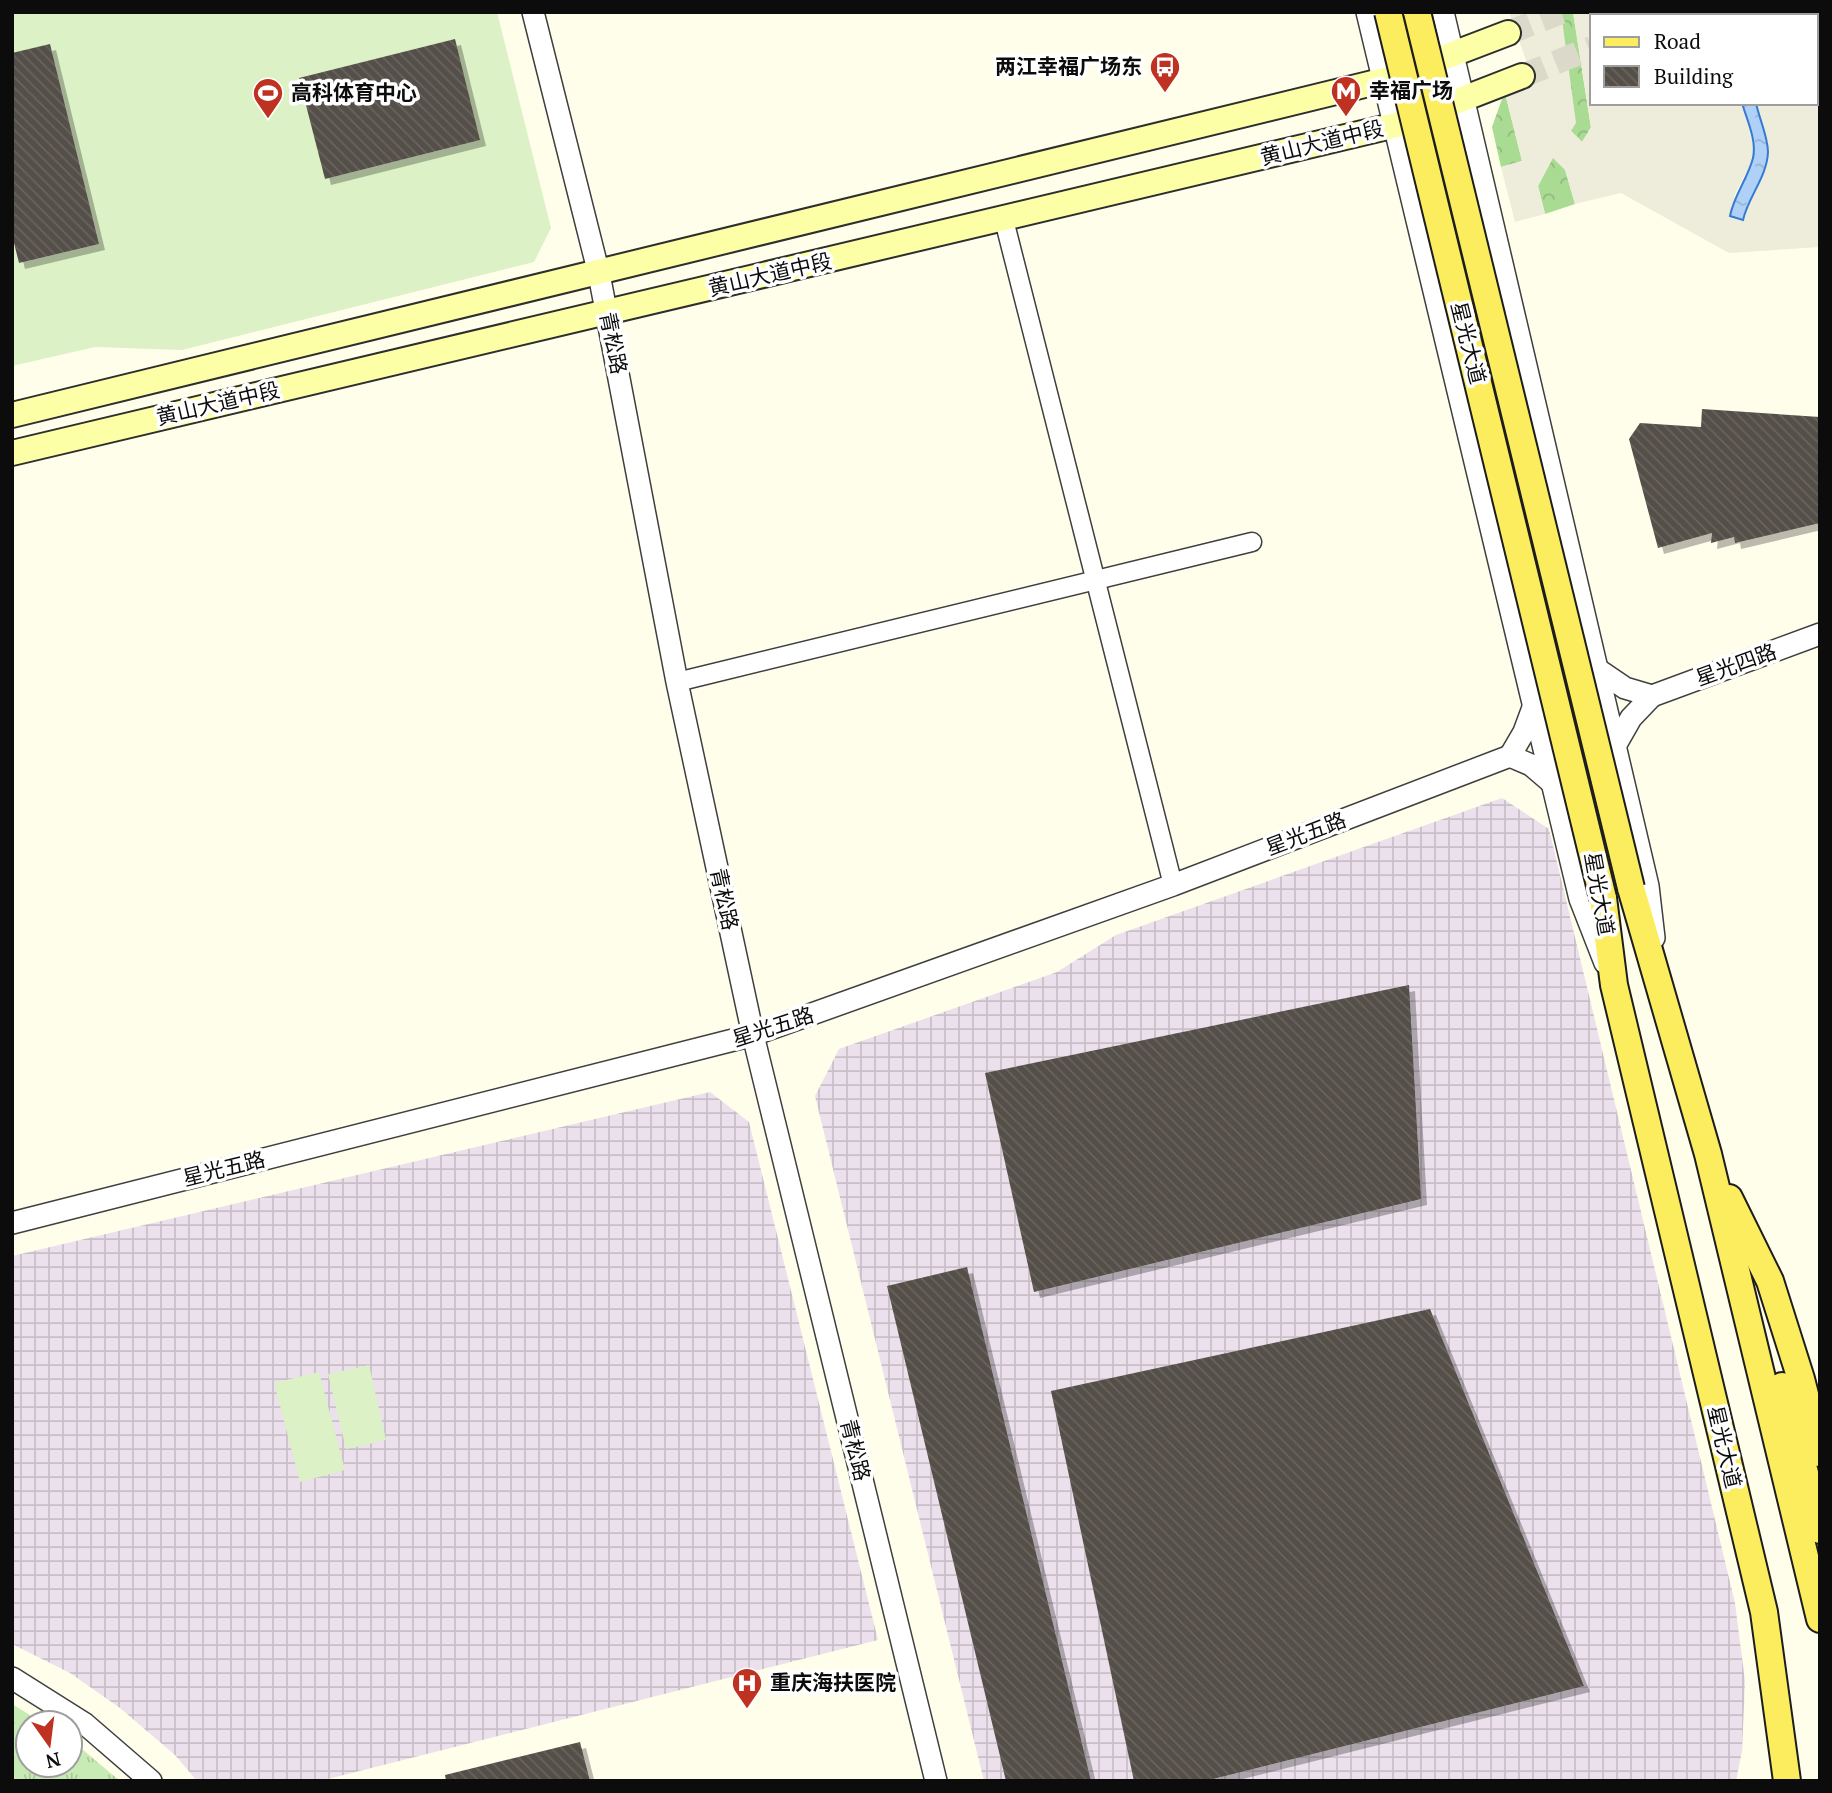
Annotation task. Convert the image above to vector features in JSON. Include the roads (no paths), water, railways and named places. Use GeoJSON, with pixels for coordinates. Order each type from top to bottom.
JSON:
{"type":"FeatureCollection","features":[{"type":"Feature","properties":{"kind":"main road","name":"星光大道"},"geometry":{"type":"LineString","coordinates":[[1388,12],[1603,898],[1614,985],[1764,1612],[1787,1781]]}},
{"type":"Feature","properties":{"kind":"main road","name":"星光大道"},"geometry":{"type":"LineString","coordinates":[[1417,12],[1631,888],[1708,1154],[1820,1619]]}},
{"type":"Feature","properties":{"kind":"main road","name":"黄山大道中段"},"geometry":{"type":"LineString","coordinates":[[12,415],[599,274],[1385,80],[1508,33]]}},
{"type":"Feature","properties":{"kind":"main road","name":"黄山大道中段"},"geometry":{"type":"LineString","coordinates":[[12,453],[1396,125],[1522,76]]}},
{"type":"Feature","properties":{"kind":"main road"},"geometry":{"type":"LineString","coordinates":[[1708,1154],[1770,1281],[1801,1379],[1820,1452]]}},
{"type":"Feature","properties":{"kind":"main road"},"geometry":{"type":"LineString","coordinates":[[1748,1315],[1783,1387],[1820,1530]]}},
{"type":"Feature","properties":{"kind":"main road"},"geometry":{"type":"LineString","coordinates":[[1769,1781],[1777,1709]]}},
{"type":"Feature","properties":{"kind":"street","name":"青松路"},"geometry":{"type":"LineString","coordinates":[[533,12],[608,313],[677,682],[753,1035],[936,1781]]}},
{"type":"Feature","properties":{"kind":"street"},"geometry":{"type":"LineString","coordinates":[[1367,12],[1580,900],[1614,985]]}},
{"type":"Feature","properties":{"kind":"street"},"geometry":{"type":"LineString","coordinates":[[1443,12],[1648,886],[1660,985]]}},
{"type":"Feature","properties":{"kind":"street"},"geometry":{"type":"LineString","coordinates":[[1004,220],[1173,885]]}},
{"type":"Feature","properties":{"kind":"street"},"geometry":{"type":"LineString","coordinates":[[677,682],[1252,542]]}},
{"type":"Feature","properties":{"kind":"street","name":"星光四路"},"geometry":{"type":"LineString","coordinates":[[1652,696],[1820,634]]}},
{"type":"Feature","properties":{"kind":"street"},"geometry":{"type":"LineString","coordinates":[[1597,668],[1625,688],[1652,696],[1631,718],[1615,746]]}},
{"type":"Feature","properties":{"kind":"street"},"geometry":{"type":"LineString","coordinates":[[1534,705],[1524,732],[1510,755],[1531,765],[1552,783]]}},
{"type":"Feature","properties":{"kind":"street","name":"星光五路"},"geometry":{"type":"LineString","coordinates":[[12,1223],[753,1035],[1173,885],[1510,755]]}},
{"type":"Feature","properties":{"kind":"street"},"geometry":{"type":"LineString","coordinates":[[12,1678],[85,1724],[151,1781]]}},
{"type":"Feature","properties":{"kind":"water"},"geometry":{"type":"Polygon","coordinates":[[[1820,12],[1820,100],[1818,14],[1794,14],[1820,12]]]}},
{"type":"Feature","properties":{"kind":"water"},"geometry":{"type":"Polygon","coordinates":[[[1743,105],[1757,105],[1768,152],[1764,170],[1743,220],[1730,216],[1753,158],[1751,131],[1743,105]]]}},
{"type":"Feature","properties":{"kind":"tunnel"},"geometry":{"type":"LineString","coordinates":[[1508,33],[1561,12]]}},
{"type":"Feature","properties":{"kind":"tunnel"},"geometry":{"type":"LineString","coordinates":[[1678,14],[1682,12]]}},
{"type":"Feature","properties":{"kind":"tunnel"},"geometry":{"type":"LineString","coordinates":[[1522,76],[1590,49]]}},
{"type":"Feature","properties":{"kind":"place","name":"两江幸福广场东"},"geometry":{"type":"Point","coordinates":[1165,94]}},
{"type":"Feature","properties":{"kind":"place","name":"幸福广场"},"geometry":{"type":"Point","coordinates":[1346,118]}},
{"type":"Feature","properties":{"kind":"place","name":"高科体育中心"},"geometry":{"type":"Point","coordinates":[268,120]}},
{"type":"Feature","properties":{"kind":"place","name":"重庆海扶医院"},"geometry":{"type":"Point","coordinates":[747,1710]}}]}
